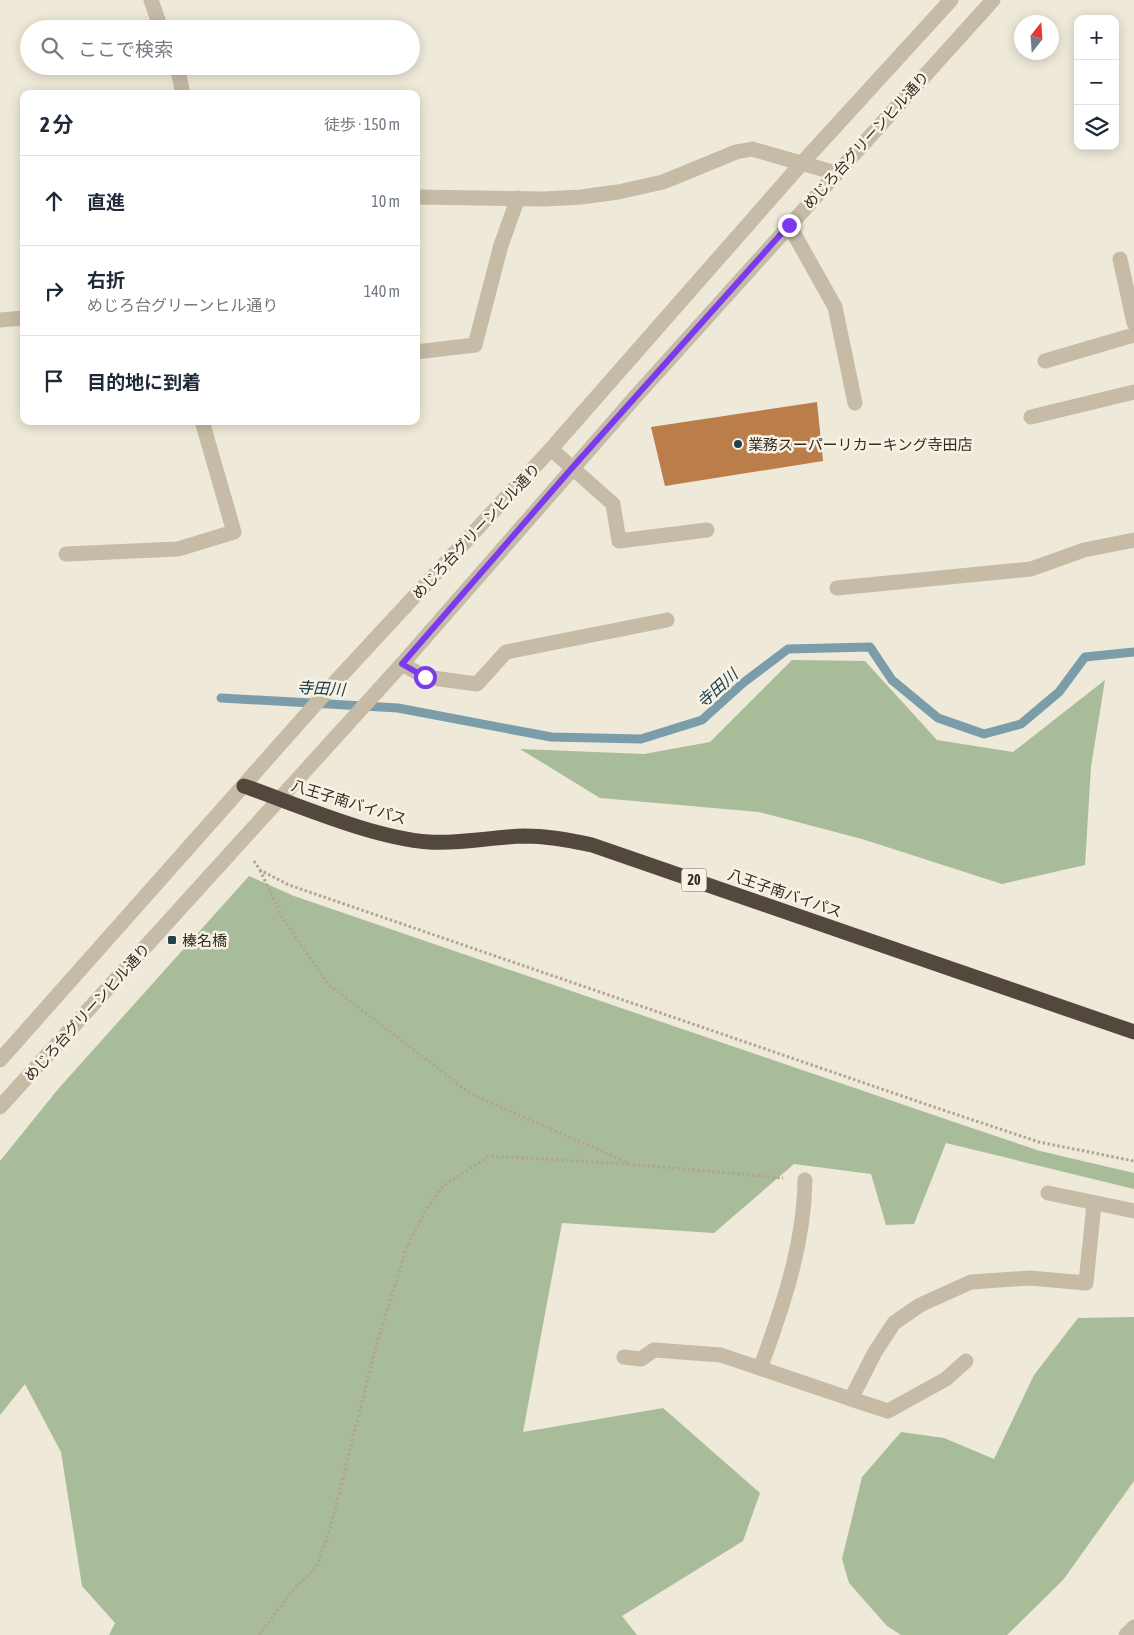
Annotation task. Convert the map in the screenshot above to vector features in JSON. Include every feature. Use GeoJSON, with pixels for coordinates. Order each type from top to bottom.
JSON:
{"type":"FeatureCollection","features":[{"type":"Feature","properties":{"kind":"highway","name":"八王子南バイパス"},"geometry":{"type":"LineString","coordinates":[[244,786],[377,832],[411,840],[452,842],[525,836],[572,840],[1134,1032]]}},
{"type":"Feature","properties":{"kind":"street"},"geometry":{"type":"LineString","coordinates":[[151,0],[158,20]]}},
{"type":"Feature","properties":{"kind":"street","name":"めじろ台グリーンヒル通り"},"geometry":{"type":"LineString","coordinates":[[0,1060],[304,720],[337,680],[551,449],[802,163],[951,0]]}},
{"type":"Feature","properties":{"kind":"street","name":"めじろ台グリーンヒル通り"},"geometry":{"type":"LineString","coordinates":[[0,1107],[353,720],[572,468],[993,0]]}},
{"type":"Feature","properties":{"kind":"street"},"geometry":{"type":"LineString","coordinates":[[179,75],[182,90]]}},
{"type":"Feature","properties":{"kind":"street"},"geometry":{"type":"LineString","coordinates":[[420,197],[581,197],[641,189],[744,150],[758,150],[836,173]]}},
{"type":"Feature","properties":{"kind":"street"},"geometry":{"type":"LineString","coordinates":[[420,352],[474,345],[502,245],[518,198]]}},
{"type":"Feature","properties":{"kind":"street"},"geometry":{"type":"LineString","coordinates":[[789,225],[835,307],[855,402]]}},
{"type":"Feature","properties":{"kind":"street"},"geometry":{"type":"LineString","coordinates":[[1120,259],[1134,323]]}},
{"type":"Feature","properties":{"kind":"street"},"geometry":{"type":"LineString","coordinates":[[0,320],[20,318]]}},
{"type":"Feature","properties":{"kind":"street"},"geometry":{"type":"LineString","coordinates":[[1045,361],[1134,335]]}},
{"type":"Feature","properties":{"kind":"street"},"geometry":{"type":"LineString","coordinates":[[1030,417],[1134,392]]}},
{"type":"Feature","properties":{"kind":"street"},"geometry":{"type":"LineString","coordinates":[[66,554],[178,549],[234,532],[203,425]]}},
{"type":"Feature","properties":{"kind":"street"},"geometry":{"type":"LineString","coordinates":[[551,449],[612,504],[619,540],[707,530]]}},
{"type":"Feature","properties":{"kind":"street"},"geometry":{"type":"LineString","coordinates":[[837,588],[1031,569],[1084,550],[1134,540]]}},
{"type":"Feature","properties":{"kind":"street"},"geometry":{"type":"LineString","coordinates":[[402,664],[425,677],[477,684],[506,652],[667,620]]}},
{"type":"Feature","properties":{"kind":"street"},"geometry":{"type":"LineString","coordinates":[[761,1366],[783,1305],[796,1256],[805,1205],[805,1180]]}},
{"type":"Feature","properties":{"kind":"street"},"geometry":{"type":"LineString","coordinates":[[1048,1193],[1134,1211]]}},
{"type":"Feature","properties":{"kind":"street"},"geometry":{"type":"LineString","coordinates":[[851,1399],[875,1352],[894,1323],[920,1305],[971,1282],[1030,1278],[1086,1283],[1094,1204]]}},
{"type":"Feature","properties":{"kind":"street"},"geometry":{"type":"LineString","coordinates":[[624,1357],[641,1359],[654,1350],[722,1355],[761,1366],[888,1411],[946,1379],[966,1360]]}},
{"type":"Feature","properties":{"kind":"street"},"geometry":{"type":"LineString","coordinates":[[1126,1635],[1134,1627]]}},
{"type":"Feature","properties":{"kind":"path"},"geometry":{"type":"LineString","coordinates":[[254,861],[282,917],[328,984],[471,1094],[630,1164]]}},
{"type":"Feature","properties":{"kind":"path"},"geometry":{"type":"LineString","coordinates":[[260,870],[289,885],[388,920],[1039,1142],[1134,1161]]}},
{"type":"Feature","properties":{"kind":"path"},"geometry":{"type":"LineString","coordinates":[[259,1635],[294,1589],[317,1566],[330,1529],[375,1350],[406,1249],[428,1208],[444,1185],[490,1156],[630,1164],[805,1180]]}},
{"type":"Feature","properties":{"kind":"green space"},"geometry":{"type":"Polygon","coordinates":[[[792,660],[865,661],[937,740],[1013,752],[1105,680],[1091,767],[1085,865],[1002,884],[862,839],[759,812],[600,798],[520,749],[644,754],[710,742],[792,660]]]}},
{"type":"Feature","properties":{"kind":"green space"},"geometry":{"type":"Polygon","coordinates":[[[249,876],[294,896],[1040,1151],[1134,1173],[1134,1189],[946,1143],[914,1224],[886,1225],[871,1174],[794,1164],[714,1233],[562,1223],[523,1432],[663,1408],[760,1493],[743,1541],[622,1616],[637,1635],[109,1635],[115,1623],[82,1586],[61,1452],[25,1384],[0,1415],[0,1161],[59,1088],[249,876]]]}},
{"type":"Feature","properties":{"kind":"green space"},"geometry":{"type":"Polygon","coordinates":[[[1134,1317],[1134,1481],[1063,1580],[1007,1635],[901,1635],[887,1626],[849,1583],[842,1559],[862,1477],[901,1432],[944,1438],[994,1459],[1034,1375],[1078,1318],[1134,1317]]]}},
{"type":"Feature","properties":{"kind":"building","name":"業務スーパーリカーキング寺田店"},"geometry":{"type":"Polygon","coordinates":[[[817,402],[823,461],[665,486],[651,427],[817,402]]]}},
{"type":"Feature","properties":{"kind":"waterway","name":"寺田川"},"geometry":{"type":"LineString","coordinates":[[221,698],[398,708],[551,737],[641,739],[702,720],[743,683],[788,649],[870,647],[892,680],[938,718],[984,734],[1021,724],[1059,692],[1085,657],[1134,652]]}},
{"type":"Feature","properties":{"kind":"place","name":"業務スーパーリカーキング寺田店"},"geometry":{"type":"Point","coordinates":[738,444]}},
{"type":"Feature","properties":{"kind":"place","name":"榛名橋"},"geometry":{"type":"Point","coordinates":[172,940]}},
{"type":"Feature","properties":{"kind":"route"},"geometry":{"type":"LineString","coordinates":[[425,677],[402,664],[572,468],[789,225]]}}]}
